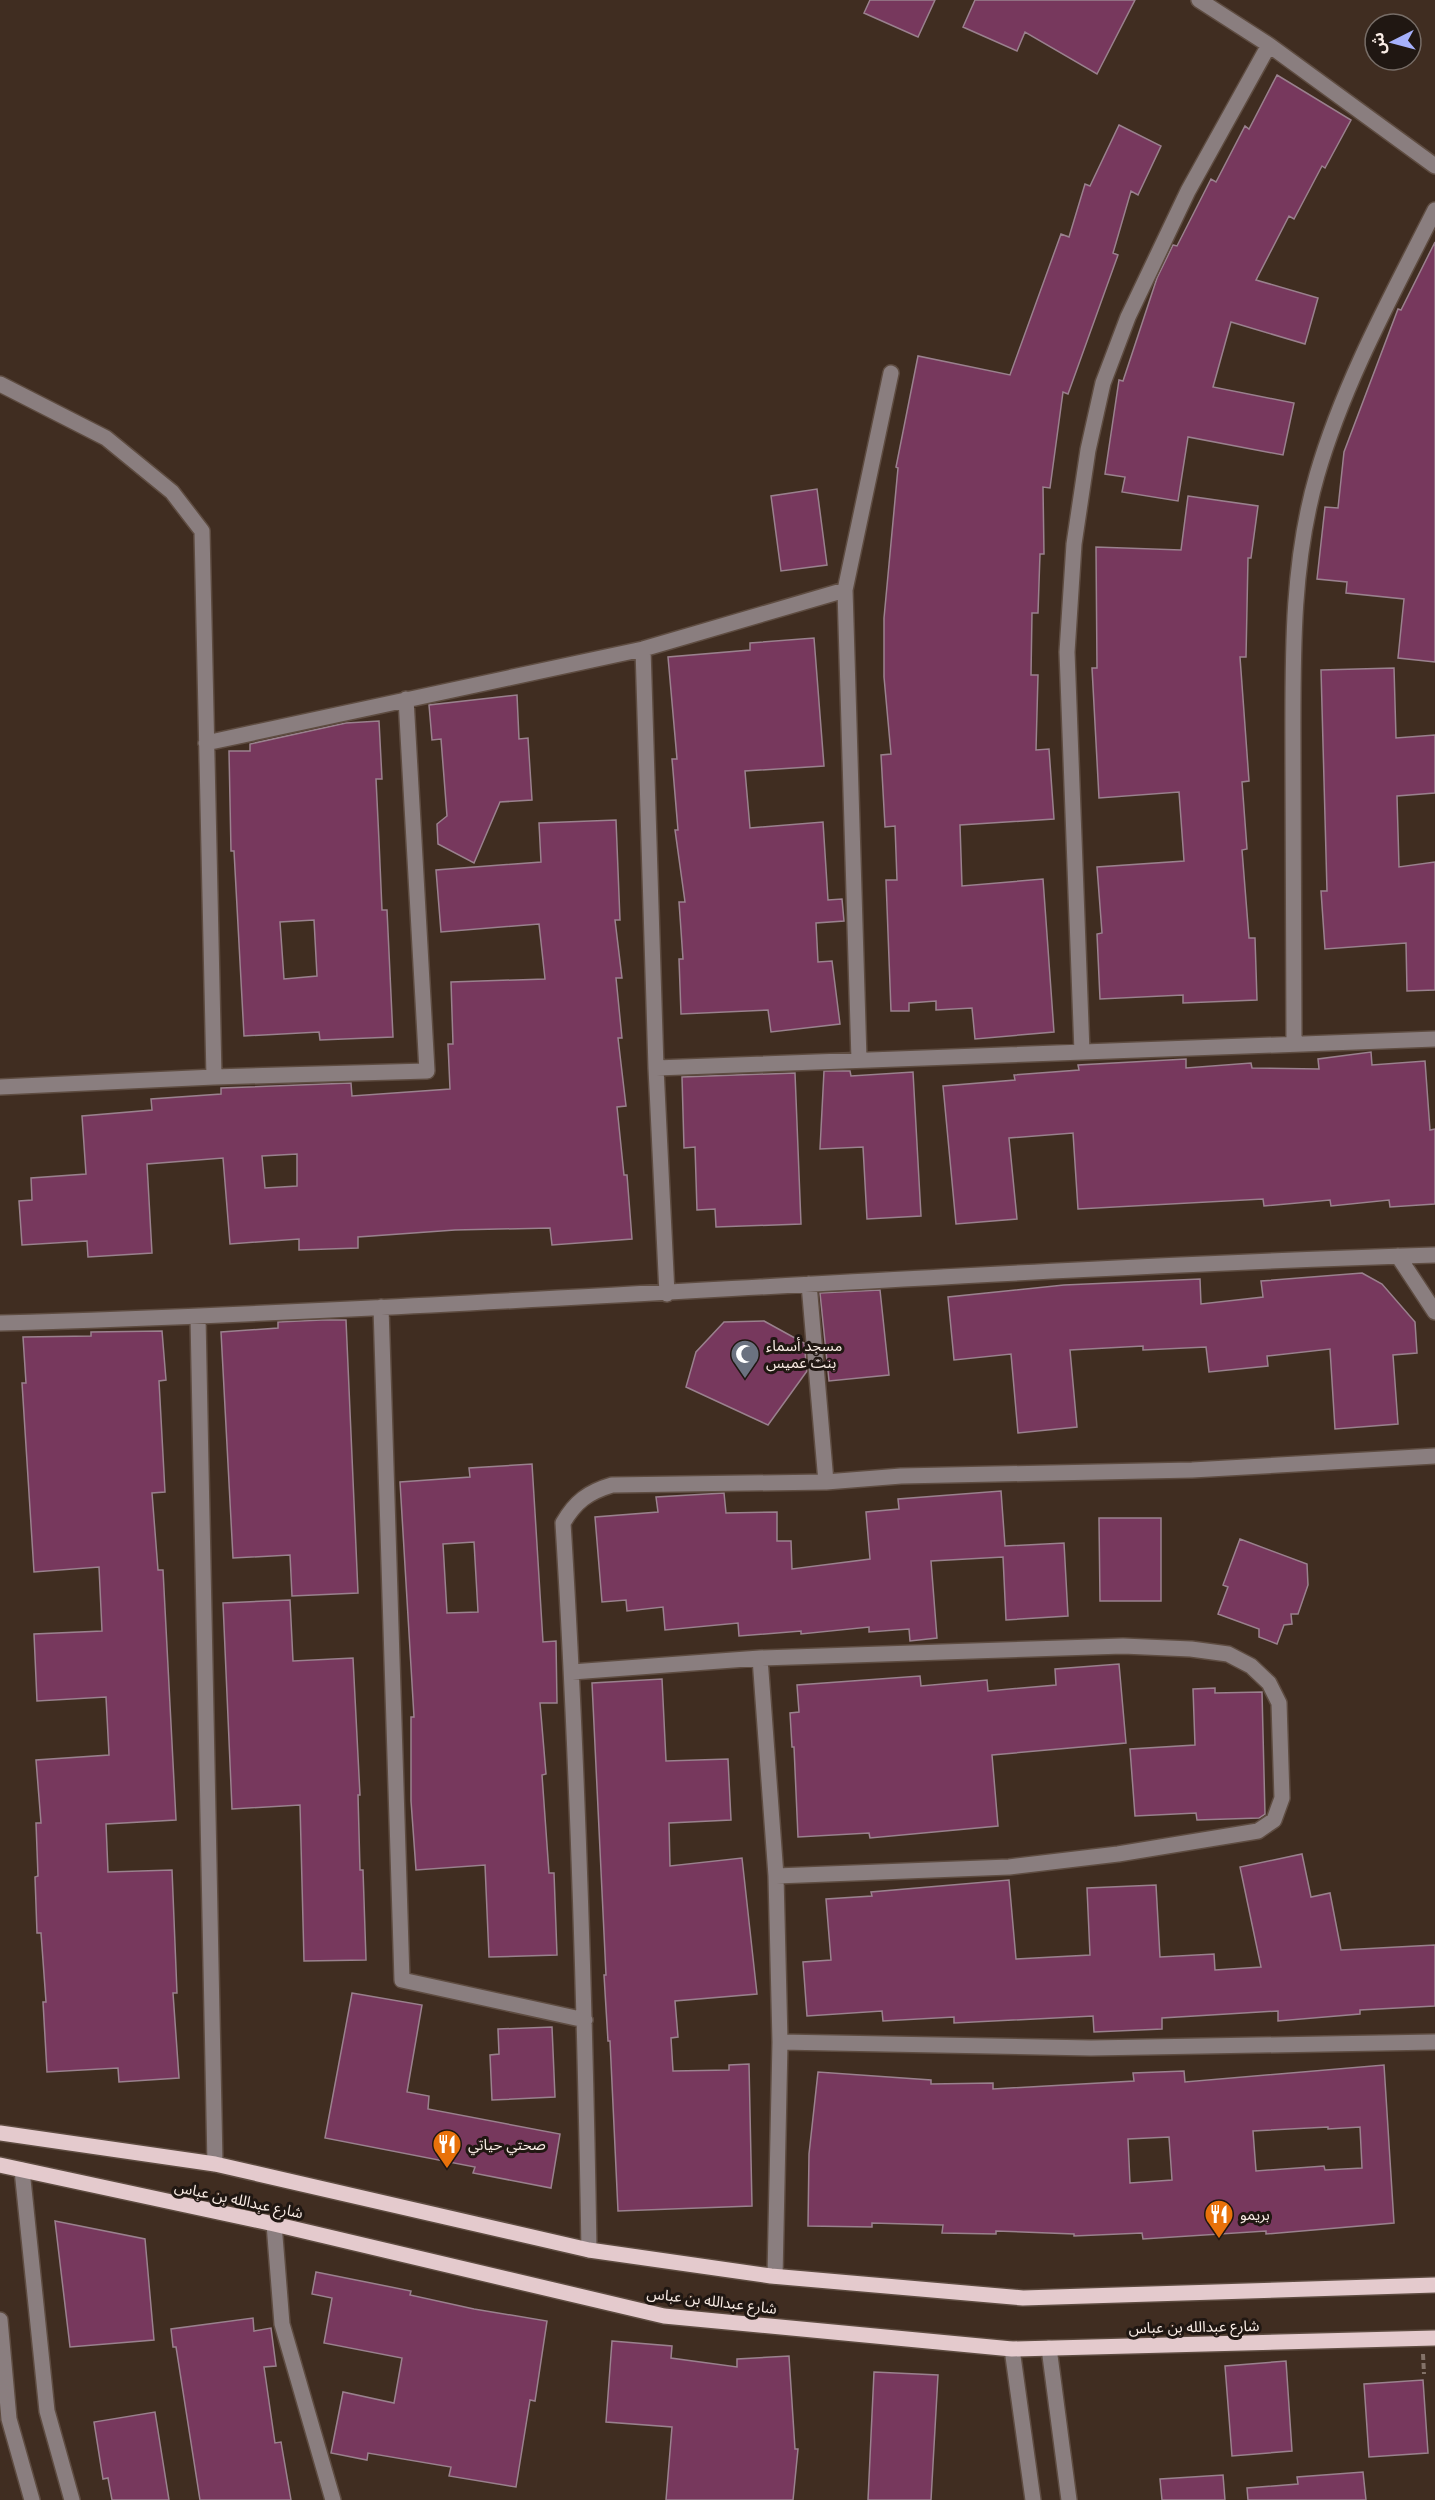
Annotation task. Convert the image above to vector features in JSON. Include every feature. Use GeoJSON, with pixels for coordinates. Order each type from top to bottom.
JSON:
{"type":"FeatureCollection","features":[{"type":"Feature","properties":{"kind":"main road","name":"شارع عبدالله بن عباس"},"geometry":{"type":"LineString","coordinates":[[0,2133],[215,2164],[589,2250],[775,2276],[1023,2298],[1435,2285]]}},
{"type":"Feature","properties":{"kind":"main road","name":"شارع عبدالله بن عباس"},"geometry":{"type":"LineString","coordinates":[[0,2166],[274,2224],[664,2316],[1012,2349],[1435,2338]]}},
{"type":"Feature","properties":{"kind":"street"},"geometry":{"type":"LineString","coordinates":[[1199,0],[1269,45],[1435,166]]}},
{"type":"Feature","properties":{"kind":"street"},"geometry":{"type":"LineString","coordinates":[[1082,1052],[1067,652],[1074,544],[1088,450],[1103,383],[1128,317],[1188,191],[1269,45]]}},
{"type":"Feature","properties":{"kind":"street"},"geometry":{"type":"LineString","coordinates":[[1294,1044],[1293,625],[1303,542],[1317,476],[1338,414],[1388,302],[1435,210]]}},
{"type":"Feature","properties":{"kind":"street"},"geometry":{"type":"LineString","coordinates":[[859,1060],[845,590],[891,373]]}},
{"type":"Feature","properties":{"kind":"street"},"geometry":{"type":"LineString","coordinates":[[0,384],[106,438],[172,492],[201,531],[214,1077]]}},
{"type":"Feature","properties":{"kind":"street"},"geometry":{"type":"LineString","coordinates":[[206,743],[643,649],[845,590]]}},
{"type":"Feature","properties":{"kind":"street"},"geometry":{"type":"LineString","coordinates":[[643,649],[656,1068],[667,1294]]}},
{"type":"Feature","properties":{"kind":"street"},"geometry":{"type":"LineString","coordinates":[[0,1087],[214,1077],[427,1071],[406,699]]}},
{"type":"Feature","properties":{"kind":"street"},"geometry":{"type":"LineString","coordinates":[[656,1068],[1435,1039]]}},
{"type":"Feature","properties":{"kind":"street"},"geometry":{"type":"LineString","coordinates":[[0,1323],[198,1317],[667,1294],[809,1284],[1435,1255]]}},
{"type":"Feature","properties":{"kind":"street"},"geometry":{"type":"LineString","coordinates":[[1398,1256],[1435,1312]]}},
{"type":"Feature","properties":{"kind":"street"},"geometry":{"type":"LineString","coordinates":[[809,1284],[826,1482]]}},
{"type":"Feature","properties":{"kind":"street"},"geometry":{"type":"LineString","coordinates":[[381,1307],[402,1980],[585,2020]]}},
{"type":"Feature","properties":{"kind":"street"},"geometry":{"type":"LineString","coordinates":[[198,1317],[215,2164]]}},
{"type":"Feature","properties":{"kind":"street"},"geometry":{"type":"LineString","coordinates":[[589,2250],[585,2020],[573,1672],[563,1523],[573,1506],[593,1490],[612,1485],[826,1482],[901,1476],[1192,1470],[1435,1456]]}},
{"type":"Feature","properties":{"kind":"street"},"geometry":{"type":"LineString","coordinates":[[573,1672],[760,1658],[1123,1646],[1191,1649],[1228,1654],[1251,1666],[1269,1683],[1279,1703],[1282,1798],[1274,1820],[1258,1831],[1119,1854],[1009,1867],[776,1876]]}},
{"type":"Feature","properties":{"kind":"street"},"geometry":{"type":"LineString","coordinates":[[760,1658],[776,1876],[780,2042],[775,2276]]}},
{"type":"Feature","properties":{"kind":"street"},"geometry":{"type":"LineString","coordinates":[[780,2042],[1091,2048],[1435,2042]]}},
{"type":"Feature","properties":{"kind":"street"},"geometry":{"type":"LineString","coordinates":[[22,2170],[47,2411],[72,2500]]}},
{"type":"Feature","properties":{"kind":"street"},"geometry":{"type":"LineString","coordinates":[[274,2224],[282,2324],[333,2500]]}},
{"type":"Feature","properties":{"kind":"street"},"geometry":{"type":"LineString","coordinates":[[0,2320],[9,2419],[32,2500]]}},
{"type":"Feature","properties":{"kind":"street"},"geometry":{"type":"LineString","coordinates":[[1049,2348],[1070,2500]]}},
{"type":"Feature","properties":{"kind":"street"},"geometry":{"type":"LineString","coordinates":[[1012,2349],[1033,2500]]}},
{"type":"Feature","properties":{"kind":"building"},"geometry":{"type":"Polygon","coordinates":[[[870,0],[935,0],[918,37],[864,13],[870,0]]]}},
{"type":"Feature","properties":{"kind":"building"},"geometry":{"type":"Polygon","coordinates":[[[975,0],[1135,0],[1097,74],[1025,32],[1017,51],[963,27],[975,0]]]}},
{"type":"Feature","properties":{"kind":"building"},"geometry":{"type":"Polygon","coordinates":[[[1277,75],[1351,120],[1325,168],[1322,166],[1294,219],[1289,216],[1256,280],[1318,298],[1305,344],[1231,322],[1213,387],[1294,403],[1283,455],[1188,437],[1178,501],[1122,492],[1125,477],[1105,474],[1119,380],[1123,381],[1157,278],[1173,245],[1177,246],[1211,179],[1216,182],[1245,126],[1249,129],[1277,75]]]}},
{"type":"Feature","properties":{"kind":"building"},"geometry":{"type":"Polygon","coordinates":[[[1119,125],[1161,146],[1138,195],[1131,191],[1113,253],[1118,255],[1068,394],[1063,392],[1050,488],[1043,487],[1044,554],[1040,554],[1038,613],[1032,613],[1031,675],[1038,675],[1036,750],[1049,749],[1054,819],[960,825],[962,886],[1043,879],[1054,1032],[975,1039],[972,1008],[936,1010],[936,1001],[909,1003],[909,1011],[891,1011],[886,880],[897,880],[895,826],[885,827],[881,755],[891,754],[884,677],[884,618],[898,468],[896,467],[918,356],[1010,375],[1061,234],[1069,237],[1085,184],[1090,186],[1119,125]]]}},
{"type":"Feature","properties":{"kind":"building"},"geometry":{"type":"Polygon","coordinates":[[[1435,242],[1435,662],[1398,658],[1404,599],[1346,593],[1347,582],[1317,579],[1325,507],[1338,508],[1344,452],[1398,309],[1401,310],[1435,242]]]}},
{"type":"Feature","properties":{"kind":"building"},"geometry":{"type":"Polygon","coordinates":[[[817,489],[827,565],[781,571],[771,496],[817,489]]]}},
{"type":"Feature","properties":{"kind":"building"},"geometry":{"type":"Polygon","coordinates":[[[1188,496],[1258,506],[1251,558],[1248,558],[1246,657],[1240,657],[1249,781],[1242,782],[1247,849],[1242,850],[1249,938],[1255,938],[1257,1000],[1183,1003],[1183,995],[1100,999],[1097,934],[1102,933],[1097,867],[1184,861],[1179,792],[1099,798],[1092,668],[1097,668],[1096,547],[1181,550],[1188,496]]]}},
{"type":"Feature","properties":{"kind":"building"},"geometry":{"type":"Polygon","coordinates":[[[814,638],[824,766],[745,771],[750,828],[823,822],[828,900],[842,899],[844,921],[816,923],[818,962],[832,961],[840,1024],[771,1032],[768,1010],[681,1014],[679,959],[683,959],[679,902],[685,902],[675,830],[678,830],[672,759],[677,759],[668,657],[750,650],[750,643],[814,638]]]}},
{"type":"Feature","properties":{"kind":"building"},"geometry":{"type":"Polygon","coordinates":[[[1394,668],[1396,738],[1435,735],[1435,793],[1397,796],[1399,867],[1435,862],[1435,990],[1407,991],[1406,943],[1325,949],[1321,891],[1327,891],[1321,670],[1394,668]]]}},
{"type":"Feature","properties":{"kind":"building"},"geometry":{"type":"Polygon","coordinates":[[[517,695],[519,739],[528,738],[532,800],[500,802],[474,863],[438,844],[437,824],[447,816],[441,739],[432,740],[429,705],[517,695]]]}},
{"type":"Feature","properties":{"kind":"building"},"geometry":{"type":"Polygon","coordinates":[[[379,721],[382,779],[376,779],[382,910],[387,910],[393,1037],[320,1040],[319,1032],[244,1036],[234,851],[231,851],[229,751],[250,751],[250,744],[346,723],[379,721]],[[314,920],[280,922],[284,979],[317,976],[314,920]]]}},
{"type":"Feature","properties":{"kind":"building"},"geometry":{"type":"Polygon","coordinates":[[[616,820],[620,920],[615,920],[622,978],[616,978],[622,1038],[618,1038],[626,1106],[617,1107],[624,1175],[627,1175],[632,1239],[552,1245],[550,1228],[455,1230],[358,1237],[358,1248],[299,1250],[299,1239],[230,1244],[223,1158],[147,1164],[152,1253],[88,1257],[87,1241],[22,1245],[19,1201],[32,1200],[31,1178],[86,1174],[82,1116],[152,1110],[151,1099],[221,1094],[221,1088],[351,1083],[352,1096],[450,1089],[448,1044],[453,1044],[451,982],[545,979],[539,924],[441,932],[436,870],[541,862],[539,823],[616,820]],[[297,1154],[262,1156],[265,1188],[297,1186],[297,1154]]]}},
{"type":"Feature","properties":{"kind":"building"},"geometry":{"type":"Polygon","coordinates":[[[1371,1052],[1372,1065],[1425,1061],[1430,1130],[1435,1129],[1435,1204],[1390,1207],[1389,1200],[1331,1206],[1330,1200],[1264,1206],[1263,1199],[1078,1209],[1073,1133],[1009,1138],[1017,1219],[956,1224],[943,1086],[1015,1080],[1014,1075],[1079,1070],[1078,1065],[1186,1059],[1186,1068],[1251,1063],[1252,1068],[1319,1069],[1318,1059],[1371,1052]]]}},
{"type":"Feature","properties":{"kind":"building"},"geometry":{"type":"Polygon","coordinates":[[[824,1071],[850,1071],[851,1076],[913,1072],[921,1216],[867,1219],[863,1147],[820,1149],[824,1071]]]}},
{"type":"Feature","properties":{"kind":"building"},"geometry":{"type":"Polygon","coordinates":[[[795,1073],[801,1224],[716,1227],[715,1209],[697,1210],[695,1147],[684,1148],[682,1077],[795,1073]]]}},
{"type":"Feature","properties":{"kind":"building"},"geometry":{"type":"Polygon","coordinates":[[[1362,1273],[1382,1284],[1415,1322],[1417,1353],[1393,1355],[1398,1424],[1335,1429],[1330,1349],[1267,1356],[1268,1366],[1209,1372],[1206,1347],[1143,1350],[1143,1346],[1070,1350],[1077,1427],[1018,1433],[1011,1354],[954,1360],[948,1297],[1064,1285],[1200,1279],[1201,1304],[1263,1297],[1261,1281],[1362,1273]]]}},
{"type":"Feature","properties":{"kind":"building"},"geometry":{"type":"Polygon","coordinates":[[[880,1290],[889,1375],[829,1381],[820,1293],[880,1290]]]}},
{"type":"Feature","properties":{"kind":"building"},"geometry":{"type":"Polygon","coordinates":[[[346,1320],[358,1593],[292,1596],[290,1555],[233,1558],[221,1332],[278,1328],[278,1322],[346,1320]]]}},
{"type":"Feature","properties":{"kind":"building","name":"مسجد أسماء بنت عميس"},"geometry":{"type":"Polygon","coordinates":[[[764,1321],[804,1343],[807,1371],[768,1425],[686,1387],[696,1352],[724,1322],[764,1321]]]}},
{"type":"Feature","properties":{"kind":"building"},"geometry":{"type":"Polygon","coordinates":[[[162,1331],[166,1380],[159,1381],[165,1492],[152,1493],[158,1570],[163,1570],[176,1820],[106,1824],[108,1872],[172,1870],[177,1993],[173,1993],[179,2078],[119,2082],[118,2068],[47,2072],[43,2002],[46,2002],[41,1933],[37,1933],[35,1877],[38,1876],[36,1823],[41,1823],[36,1760],[109,1755],[106,1697],[37,1701],[34,1634],[102,1631],[99,1567],[34,1572],[22,1383],[26,1383],[23,1337],[91,1336],[91,1332],[162,1331]]]}},
{"type":"Feature","properties":{"kind":"building"},"geometry":{"type":"Polygon","coordinates":[[[532,1464],[543,1642],[556,1641],[557,1703],[540,1703],[546,1774],[542,1775],[549,1873],[554,1873],[557,1955],[489,1957],[485,1865],[416,1870],[411,1801],[411,1717],[414,1717],[400,1482],[470,1477],[469,1468],[532,1464]],[[474,1542],[443,1544],[447,1613],[478,1612],[474,1542]]]}},
{"type":"Feature","properties":{"kind":"building"},"geometry":{"type":"Polygon","coordinates":[[[1001,1491],[1005,1546],[1064,1543],[1068,1616],[1006,1620],[1003,1557],[931,1561],[937,1638],[910,1641],[909,1629],[869,1632],[869,1627],[801,1634],[801,1631],[739,1636],[738,1623],[665,1630],[663,1607],[627,1611],[626,1600],[602,1602],[595,1517],[658,1512],[656,1497],[724,1493],[726,1513],[777,1512],[777,1541],[791,1541],[792,1569],[870,1559],[866,1512],[899,1509],[898,1499],[1001,1491]]]}},
{"type":"Feature","properties":{"kind":"building"},"geometry":{"type":"Polygon","coordinates":[[[1099,1518],[1161,1518],[1161,1601],[1100,1601],[1099,1518]]]}},
{"type":"Feature","properties":{"kind":"building"},"geometry":{"type":"Polygon","coordinates":[[[1240,1539],[1307,1564],[1308,1585],[1298,1614],[1291,1614],[1292,1624],[1284,1625],[1277,1644],[1259,1637],[1259,1629],[1218,1614],[1228,1587],[1223,1585],[1240,1539]]]}},
{"type":"Feature","properties":{"kind":"building"},"geometry":{"type":"Polygon","coordinates":[[[290,1600],[293,1661],[353,1658],[360,1795],[358,1795],[360,1870],[363,1870],[366,1960],[304,1961],[300,1805],[232,1809],[223,1603],[290,1600]]]}},
{"type":"Feature","properties":{"kind":"building"},"geometry":{"type":"Polygon","coordinates":[[[1119,1664],[1126,1743],[992,1755],[998,1826],[870,1838],[869,1833],[798,1837],[794,1747],[792,1747],[790,1713],[799,1712],[797,1685],[920,1676],[921,1686],[987,1680],[988,1691],[1056,1685],[1055,1669],[1119,1664]]]}},
{"type":"Feature","properties":{"kind":"building"},"geometry":{"type":"Polygon","coordinates":[[[662,1679],[666,1761],[728,1759],[731,1820],[669,1823],[670,1866],[742,1858],[757,1994],[675,2001],[678,2037],[671,2038],[673,2071],[729,2070],[729,2065],[749,2064],[752,2206],[618,2211],[610,2041],[608,2041],[604,1975],[606,1975],[592,1683],[662,1679]]]}},
{"type":"Feature","properties":{"kind":"building"},"geometry":{"type":"Polygon","coordinates":[[[1215,1688],[1215,1693],[1262,1692],[1265,1814],[1259,1818],[1197,1820],[1196,1813],[1135,1816],[1130,1749],[1195,1745],[1193,1689],[1215,1688]]]}},
{"type":"Feature","properties":{"kind":"building"},"geometry":{"type":"Polygon","coordinates":[[[1302,1854],[1311,1897],[1330,1893],[1341,1950],[1435,1945],[1435,2006],[1360,2010],[1360,2014],[1278,2021],[1278,2011],[1162,2018],[1162,2029],[1094,2032],[1093,2016],[954,2023],[954,2017],[883,2021],[882,2011],[807,2016],[803,1962],[831,1960],[826,1899],[872,1896],[871,1892],[1009,1880],[1016,1959],[1090,1955],[1087,1888],[1156,1885],[1160,1957],[1214,1954],[1215,1970],[1261,1967],[1240,1867],[1302,1854]]]}},
{"type":"Feature","properties":{"kind":"building"},"geometry":{"type":"Polygon","coordinates":[[[352,1993],[422,2005],[407,2092],[429,2096],[428,2109],[560,2134],[551,2188],[473,2173],[475,2167],[325,2138],[352,1993]]]}},
{"type":"Feature","properties":{"kind":"building"},"geometry":{"type":"Polygon","coordinates":[[[552,2027],[555,2097],[492,2100],[490,2055],[499,2054],[498,2029],[552,2027]]]}},
{"type":"Feature","properties":{"kind":"building"},"geometry":{"type":"Polygon","coordinates":[[[1384,2065],[1394,2223],[1266,2234],[1266,2231],[1143,2239],[1142,2233],[1074,2236],[1074,2234],[996,2231],[996,2234],[942,2233],[943,2225],[872,2223],[872,2227],[808,2226],[809,2154],[818,2072],[931,2080],[931,2084],[993,2083],[993,2089],[1134,2081],[1133,2073],[1184,2071],[1185,2082],[1384,2065]],[[1328,2127],[1253,2131],[1256,2171],[1324,2166],[1325,2170],[1362,2168],[1360,2127],[1328,2129],[1328,2127]],[[1169,2137],[1128,2139],[1130,2183],[1172,2180],[1169,2137]]]}},
{"type":"Feature","properties":{"kind":"building"},"geometry":{"type":"Polygon","coordinates":[[[55,2221],[145,2239],[154,2340],[70,2347],[55,2221]]]}},
{"type":"Feature","properties":{"kind":"building"},"geometry":{"type":"Polygon","coordinates":[[[316,2272],[411,2291],[410,2295],[474,2309],[547,2321],[535,2401],[530,2400],[516,2487],[449,2476],[451,2467],[368,2453],[367,2460],[331,2453],[343,2392],[394,2403],[402,2358],[324,2343],[332,2298],[312,2294],[316,2272]]]}},
{"type":"Feature","properties":{"kind":"building"},"geometry":{"type":"Polygon","coordinates":[[[253,2318],[254,2331],[271,2328],[276,2366],[264,2367],[275,2443],[281,2442],[291,2500],[200,2500],[176,2347],[173,2347],[171,2329],[253,2318]]]}},
{"type":"Feature","properties":{"kind":"building"},"geometry":{"type":"Polygon","coordinates":[[[612,2341],[672,2346],[671,2358],[737,2367],[737,2359],[789,2356],[795,2449],[798,2449],[793,2500],[666,2500],[672,2427],[606,2422],[612,2341]]]}},
{"type":"Feature","properties":{"kind":"building"},"geometry":{"type":"Polygon","coordinates":[[[1286,2361],[1292,2451],[1232,2456],[1225,2366],[1286,2361]]]}},
{"type":"Feature","properties":{"kind":"building"},"geometry":{"type":"Polygon","coordinates":[[[874,2372],[938,2375],[931,2500],[868,2500],[874,2372]]]}},
{"type":"Feature","properties":{"kind":"building"},"geometry":{"type":"Polygon","coordinates":[[[1423,2380],[1428,2453],[1369,2457],[1364,2384],[1423,2380]]]}},
{"type":"Feature","properties":{"kind":"building"},"geometry":{"type":"Polygon","coordinates":[[[155,2412],[169,2500],[112,2500],[108,2478],[103,2479],[94,2422],[155,2412]]]}},
{"type":"Feature","properties":{"kind":"building"},"geometry":{"type":"Polygon","coordinates":[[[1363,2472],[1366,2500],[1248,2500],[1247,2488],[1298,2484],[1297,2477],[1363,2472]]]}},
{"type":"Feature","properties":{"kind":"building"},"geometry":{"type":"Polygon","coordinates":[[[1223,2475],[1225,2500],[1162,2500],[1160,2479],[1223,2475]]]}},
{"type":"Feature","properties":{"kind":"place","name":"مسجد أسماء بنت عميس"},"geometry":{"type":"Point","coordinates":[745,1380]}},
{"type":"Feature","properties":{"kind":"place","name":"صحتي حياتي"},"geometry":{"type":"Point","coordinates":[447,2170]}},
{"type":"Feature","properties":{"kind":"place","name":"بريمو"},"geometry":{"type":"Point","coordinates":[1219,2240]}}]}
